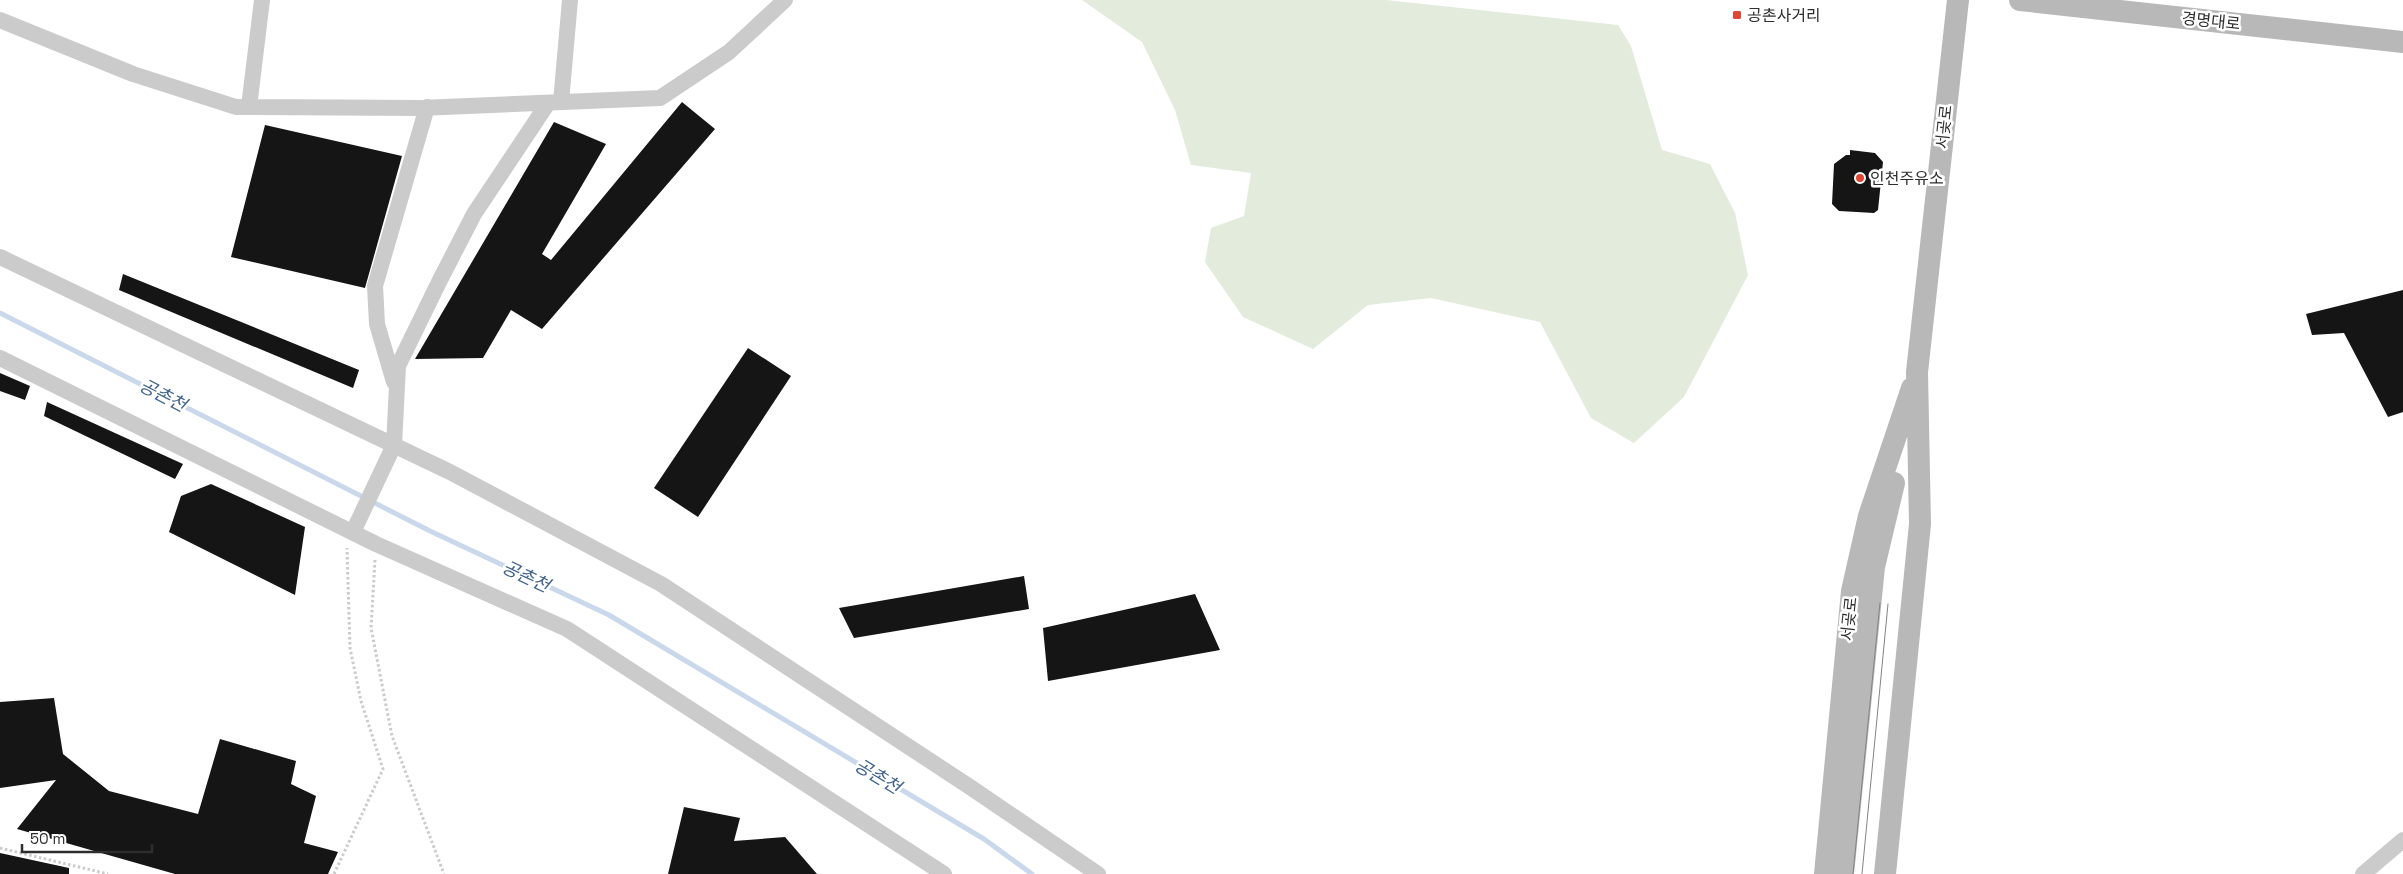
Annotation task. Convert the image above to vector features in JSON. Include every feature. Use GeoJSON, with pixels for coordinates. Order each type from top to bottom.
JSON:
{"type":"FeatureCollection","features":[{"type":"Feature","properties":{"kind":"main road","name":"서곶로"},"geometry":{"type":"LineString","coordinates":[[1885,874],[1920,524],[1917,372],[1958,0]]}},
{"type":"Feature","properties":{"kind":"main road","name":"경명대로"},"geometry":{"type":"LineString","coordinates":[[2020,0],[2403,42]]}},
{"type":"Feature","properties":{"kind":"main road","name":"서곶로"},"geometry":{"type":"LineString","coordinates":[[1825,874],[1852,591],[1869,516],[1917,372]]}},
{"type":"Feature","properties":{"kind":"main road","name":"서곶로"},"geometry":{"type":"LineString","coordinates":[[1842,874],[1874,567],[1898,467],[1918,398]]}},
{"type":"Feature","properties":{"kind":"street"},"geometry":{"type":"LineString","coordinates":[[249,108],[262,0]]}},
{"type":"Feature","properties":{"kind":"street"},"geometry":{"type":"LineString","coordinates":[[355,526],[392,450],[398,366],[438,282],[474,214],[555,103],[570,0]]}},
{"type":"Feature","properties":{"kind":"street"},"geometry":{"type":"LineString","coordinates":[[0,20],[132,74],[236,108],[427,107],[660,98],[729,52],[785,0]]}},
{"type":"Feature","properties":{"kind":"street"},"geometry":{"type":"LineString","coordinates":[[397,394],[377,324],[375,286],[427,107]]}},
{"type":"Feature","properties":{"kind":"street"},"geometry":{"type":"LineString","coordinates":[[0,257],[392,450],[450,472],[661,584],[970,787],[1098,874]]}},
{"type":"Feature","properties":{"kind":"street"},"geometry":{"type":"LineString","coordinates":[[0,358],[355,526],[376,544],[567,629],[944,874]]}},
{"type":"Feature","properties":{"kind":"street"},"geometry":{"type":"LineString","coordinates":[[2362,874],[2403,840]]}},
{"type":"Feature","properties":{"kind":"path"},"geometry":{"type":"LineString","coordinates":[[334,874],[383,769],[361,701],[350,648],[346,544],[355,526]]}},
{"type":"Feature","properties":{"kind":"path"},"geometry":{"type":"LineString","coordinates":[[376,544],[371,628],[392,736],[444,874]]}},
{"type":"Feature","properties":{"kind":"path"},"geometry":{"type":"LineString","coordinates":[[0,848],[108,874]]}},
{"type":"Feature","properties":{"kind":"green space"},"geometry":{"type":"Polygon","coordinates":[[[1082,0],[1386,0],[1618,25],[1631,46],[1662,150],[1710,164],[1735,213],[1748,275],[1684,397],[1634,443],[1591,418],[1540,322],[1431,298],[1368,305],[1313,349],[1243,317],[1205,262],[1211,228],[1244,216],[1251,173],[1191,165],[1175,110],[1142,42],[1082,0]]]}},
{"type":"Feature","properties":{"kind":"building"},"geometry":{"type":"Polygon","coordinates":[[[682,102],[715,129],[542,329],[511,310],[483,358],[415,359],[554,122],[606,144],[542,254],[551,260],[682,102]]]}},
{"type":"Feature","properties":{"kind":"building"},"geometry":{"type":"Polygon","coordinates":[[[265,125],[402,156],[365,288],[231,257],[265,125]]]}},
{"type":"Feature","properties":{"kind":"building"},"geometry":{"type":"Polygon","coordinates":[[[1850,150],[1875,153],[1883,162],[1878,210],[1874,213],[1839,211],[1832,204],[1834,164],[1846,155],[1850,155],[1850,150]]]}},
{"type":"Feature","properties":{"kind":"building"},"geometry":{"type":"Polygon","coordinates":[[[123,274],[359,370],[353,388],[119,290],[123,274]]]}},
{"type":"Feature","properties":{"kind":"building"},"geometry":{"type":"Polygon","coordinates":[[[2403,290],[2403,412],[2388,417],[2344,333],[2312,335],[2306,314],[2403,290]]]}},
{"type":"Feature","properties":{"kind":"building"},"geometry":{"type":"Polygon","coordinates":[[[748,348],[791,376],[698,517],[654,488],[748,348]]]}},
{"type":"Feature","properties":{"kind":"building"},"geometry":{"type":"Polygon","coordinates":[[[0,373],[30,386],[25,400],[0,391],[0,373]]]}},
{"type":"Feature","properties":{"kind":"building"},"geometry":{"type":"Polygon","coordinates":[[[47,402],[183,464],[175,479],[44,416],[47,402]]]}},
{"type":"Feature","properties":{"kind":"building"},"geometry":{"type":"Polygon","coordinates":[[[211,484],[305,527],[295,595],[169,532],[181,496],[211,484]]]}},
{"type":"Feature","properties":{"kind":"building"},"geometry":{"type":"Polygon","coordinates":[[[1024,576],[1029,609],[854,638],[839,608],[1024,576]]]}},
{"type":"Feature","properties":{"kind":"building"},"geometry":{"type":"Polygon","coordinates":[[[1195,594],[1220,650],[1048,681],[1043,628],[1195,594]]]}},
{"type":"Feature","properties":{"kind":"building"},"geometry":{"type":"Polygon","coordinates":[[[54,698],[63,754],[109,791],[198,814],[220,739],[296,761],[291,784],[316,796],[304,843],[338,852],[328,874],[175,874],[17,829],[56,780],[0,788],[0,702],[54,698]]]}},
{"type":"Feature","properties":{"kind":"building"},"geometry":{"type":"Polygon","coordinates":[[[684,807],[740,818],[734,841],[785,837],[817,874],[668,874],[684,807]]]}},
{"type":"Feature","properties":{"kind":"building"},"geometry":{"type":"Polygon","coordinates":[[[0,853],[69,868],[69,874],[0,874],[0,853]]]}},
{"type":"Feature","properties":{"kind":"waterway","name":"공촌천"},"geometry":{"type":"LineString","coordinates":[[0,313],[430,531],[609,615],[984,839],[1032,874]]}},
{"type":"Feature","properties":{"kind":"tram line"},"geometry":{"type":"LineString","coordinates":[[1853,874],[1880,603]]}},
{"type":"Feature","properties":{"kind":"tram line"},"geometry":{"type":"LineString","coordinates":[[1862,874],[1888,604]]}},
{"type":"Feature","properties":{"kind":"place","name":"공촌사거리"},"geometry":{"type":"Point","coordinates":[1737,15]}},
{"type":"Feature","properties":{"kind":"place","name":"인천주유소"},"geometry":{"type":"Point","coordinates":[1860,178]}}]}
